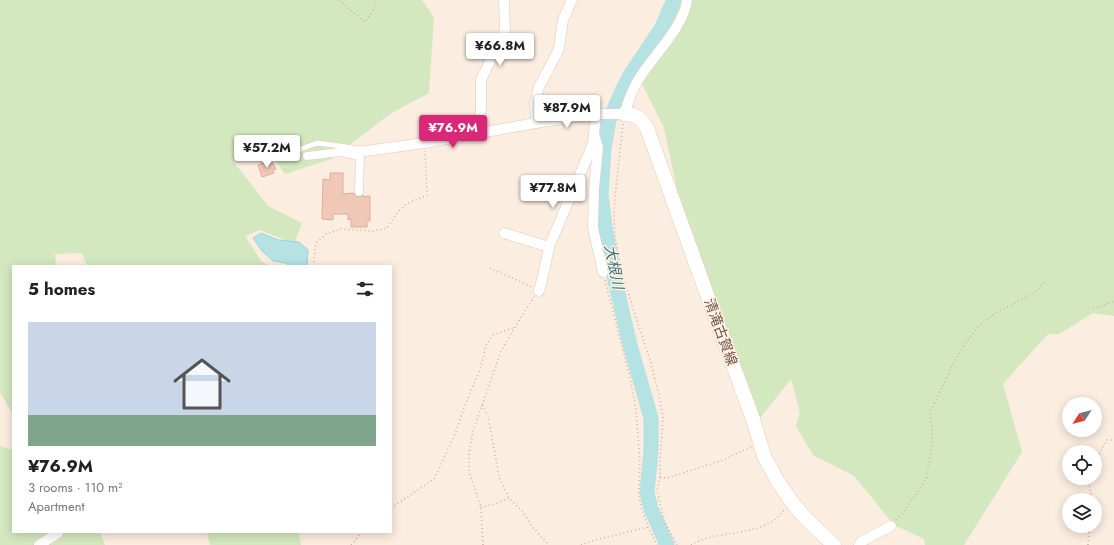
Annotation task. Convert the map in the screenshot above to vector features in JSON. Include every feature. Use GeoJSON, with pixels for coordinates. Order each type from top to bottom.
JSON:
{"type":"FeatureCollection","features":[{"type":"Feature","properties":{"kind":"main road","name":"清滝古賀線"},"geometry":{"type":"LineString","coordinates":[[624,114],[634,115],[640,118],[647,128],[753,419],[764,456],[771,470],[792,502],[806,519],[834,545]]}},
{"type":"Feature","properties":{"kind":"street"},"geometry":{"type":"LineString","coordinates":[[478,134],[481,109],[481,80],[505,30],[504,0]]}},
{"type":"Feature","properties":{"kind":"street"},"geometry":{"type":"LineString","coordinates":[[536,123],[535,103],[539,87],[559,50],[563,20],[572,0]]}},
{"type":"Feature","properties":{"kind":"street"},"geometry":{"type":"LineString","coordinates":[[307,156],[340,152],[362,152],[424,143],[596,114],[624,114],[636,82],[682,19],[687,5],[687,0]]}},
{"type":"Feature","properties":{"kind":"street"},"geometry":{"type":"LineString","coordinates":[[539,291],[549,247],[592,146],[596,114]]}},
{"type":"Feature","properties":{"kind":"street"},"geometry":{"type":"LineString","coordinates":[[594,134],[598,147],[594,189],[593,228],[603,272]]}},
{"type":"Feature","properties":{"kind":"street"},"geometry":{"type":"LineString","coordinates":[[359,192],[362,152]]}},
{"type":"Feature","properties":{"kind":"street"},"geometry":{"type":"LineString","coordinates":[[504,233],[549,247]]}},
{"type":"Feature","properties":{"kind":"street"},"geometry":{"type":"LineString","coordinates":[[859,545],[861,542],[891,526]]}},
{"type":"Feature","properties":{"kind":"street"},"geometry":{"type":"LineString","coordinates":[[39,545],[58,533]]}},
{"type":"Feature","properties":{"kind":"lane"},"geometry":{"type":"LineString","coordinates":[[294,152],[317,143],[340,146],[362,152]]}},
{"type":"Feature","properties":{"kind":"path"},"geometry":{"type":"LineString","coordinates":[[339,0],[365,22],[376,5],[376,0]]}},
{"type":"Feature","properties":{"kind":"path"},"geometry":{"type":"LineString","coordinates":[[624,114],[614,212],[615,235],[619,260],[626,286],[651,363],[659,395],[663,417],[660,476],[657,490],[664,521],[677,545]]}},
{"type":"Feature","properties":{"kind":"path"},"geometry":{"type":"LineString","coordinates":[[313,265],[316,243],[326,234],[341,229],[373,230],[387,228],[397,213],[406,204],[427,195],[424,143]]}},
{"type":"Feature","properties":{"kind":"path"},"geometry":{"type":"LineString","coordinates":[[483,545],[480,507],[469,472],[469,454],[473,431],[501,351],[539,291],[490,268]]}},
{"type":"Feature","properties":{"kind":"path"},"geometry":{"type":"LineString","coordinates":[[603,272],[630,378],[636,409],[640,462],[639,494],[641,507],[648,527],[657,545]]}},
{"type":"Feature","properties":{"kind":"path"},"geometry":{"type":"LineString","coordinates":[[891,526],[902,514],[926,478],[932,442],[930,412],[951,368],[969,338],[979,326],[994,314],[1034,293],[1046,281]]}},
{"type":"Feature","properties":{"kind":"path"},"geometry":{"type":"LineString","coordinates":[[1093,309],[1114,301]]}},
{"type":"Feature","properties":{"kind":"path"},"geometry":{"type":"LineString","coordinates":[[392,507],[434,479],[455,434],[481,367],[486,345],[493,335],[515,327]]}},
{"type":"Feature","properties":{"kind":"path"},"geometry":{"type":"LineString","coordinates":[[482,405],[488,416],[499,477],[509,498],[522,511],[534,529],[549,545]]}},
{"type":"Feature","properties":{"kind":"path"},"geometry":{"type":"LineString","coordinates":[[1102,449],[1107,440],[1114,440]]}},
{"type":"Feature","properties":{"kind":"path"},"geometry":{"type":"LineString","coordinates":[[660,476],[667,478],[723,460],[760,443]]}},
{"type":"Feature","properties":{"kind":"path"},"geometry":{"type":"LineString","coordinates":[[480,507],[495,504],[509,498]]}},
{"type":"Feature","properties":{"kind":"path"},"geometry":{"type":"LineString","coordinates":[[691,545],[708,537],[758,528],[774,520],[792,502]]}},
{"type":"Feature","properties":{"kind":"path"},"geometry":{"type":"LineString","coordinates":[[581,545],[648,527]]}},
{"type":"Feature","properties":{"kind":"path"},"geometry":{"type":"LineString","coordinates":[[351,545],[360,533]]}},
{"type":"Feature","properties":{"kind":"path"},"geometry":{"type":"LineString","coordinates":[[1088,545],[1089,533]]}},
{"type":"Feature","properties":{"kind":"green space"},"geometry":{"type":"Polygon","coordinates":[[[0,0],[422,0],[434,17],[429,93],[390,114],[331,159],[285,174],[265,147],[233,161],[268,206],[302,223],[294,244],[260,230],[245,236],[262,262],[269,265],[87,265],[82,253],[55,254],[56,265],[12,265],[12,413],[0,392],[0,0]]]}},
{"type":"Feature","properties":{"kind":"green space"},"geometry":{"type":"Polygon","coordinates":[[[682,0],[1114,0],[1114,316],[1093,313],[1059,334],[1048,334],[1003,384],[1022,452],[964,545],[925,545],[924,539],[894,525],[854,476],[813,455],[796,426],[800,413],[791,379],[753,427],[677,190],[664,128],[637,74],[682,0]]]}},
{"type":"Feature","properties":{"kind":"green space"},"geometry":{"type":"Polygon","coordinates":[[[0,446],[12,450],[12,533],[100,533],[105,545],[0,545],[0,446]]]}},
{"type":"Feature","properties":{"kind":"green space"},"geometry":{"type":"Polygon","coordinates":[[[207,533],[299,533],[301,545],[210,545],[207,533]]]}},
{"type":"Feature","properties":{"kind":"water"},"geometry":{"type":"Polygon","coordinates":[[[261,233],[278,240],[299,242],[308,250],[307,265],[288,265],[286,263],[273,261],[262,251],[253,238],[261,233]]]}},
{"type":"Feature","properties":{"kind":"building"},"geometry":{"type":"Polygon","coordinates":[[[269,161],[270,164],[273,163],[276,169],[273,170],[274,173],[262,177],[258,165],[269,161]]]}},
{"type":"Feature","properties":{"kind":"building"},"geometry":{"type":"Polygon","coordinates":[[[330,173],[343,173],[343,194],[354,193],[358,197],[363,195],[363,197],[370,196],[370,221],[367,221],[367,227],[351,227],[351,219],[348,220],[348,214],[333,214],[333,220],[322,219],[323,179],[330,180],[330,173]]]}},
{"type":"Feature","properties":{"kind":"waterway","name":"大根川"},"geometry":{"type":"LineString","coordinates":[[667,545],[651,509],[647,492],[651,452],[651,418],[630,345],[614,276],[601,194],[604,149],[609,120],[629,77],[661,29],[674,0]]}}]}
